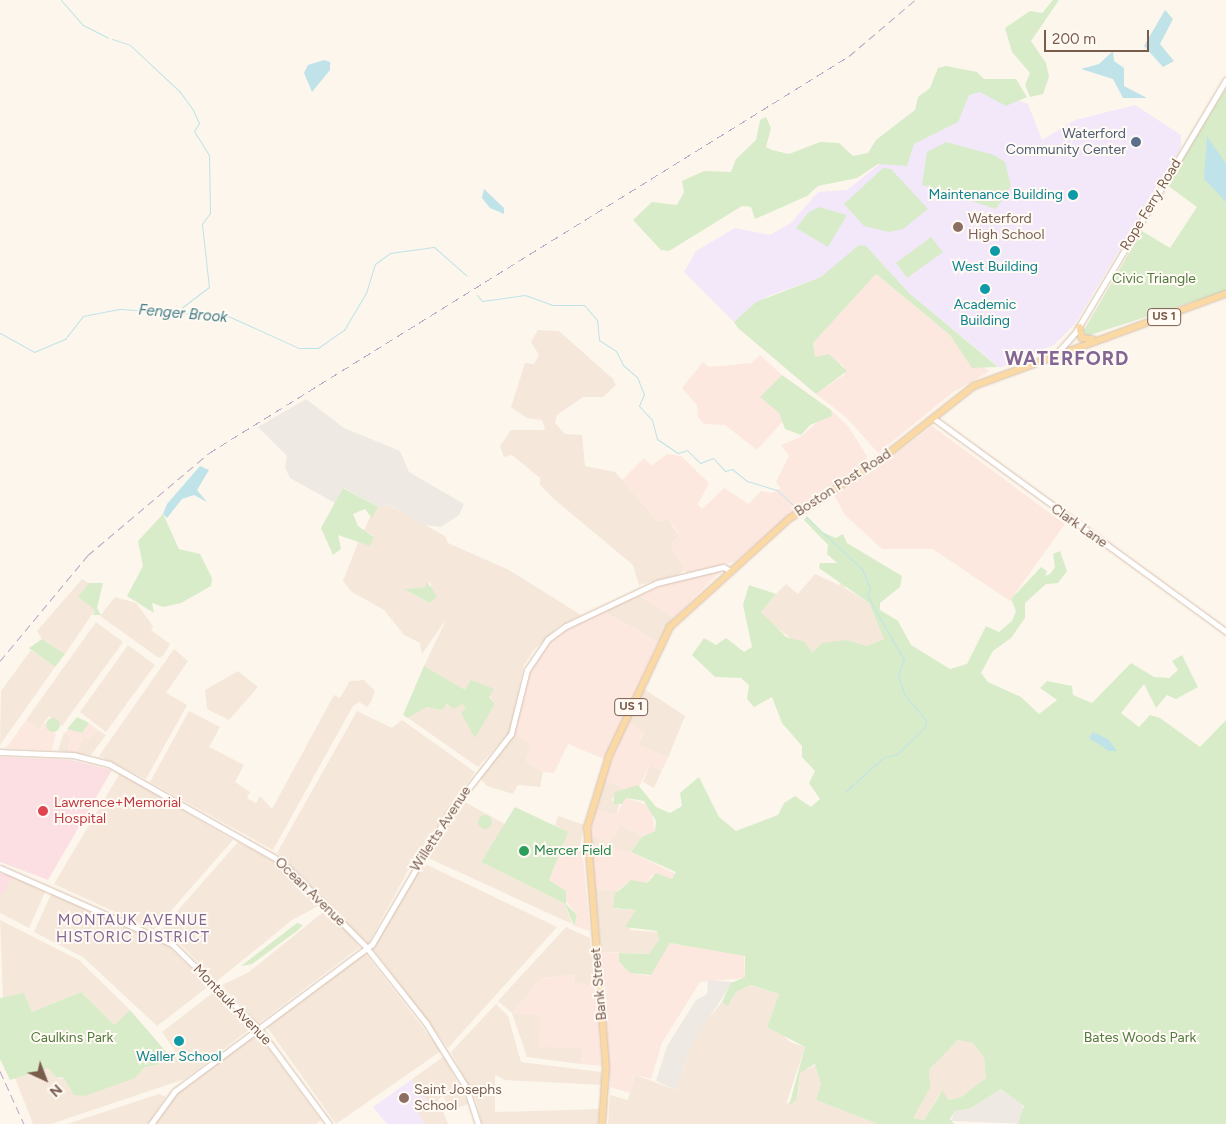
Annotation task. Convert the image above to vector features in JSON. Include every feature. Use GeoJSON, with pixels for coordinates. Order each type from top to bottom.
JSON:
{"type":"FeatureCollection","features":[{"type":"Feature","properties":{"kind":"main road","name":"Rope Ferry Road"},"geometry":{"type":"LineString","coordinates":[[1057,353],[1080,326],[1226,80]]}},
{"type":"Feature","properties":{"kind":"main road","name":"Boston Post Road"},"geometry":{"type":"LineString","coordinates":[[586,845],[602,775],[658,650],[676,621],[812,501],[876,462],[974,386],[1057,353],[1226,294]]}},
{"type":"Feature","properties":{"kind":"main road"},"geometry":{"type":"LineString","coordinates":[[1080,326],[1083,339],[1101,339]]}},
{"type":"Feature","properties":{"kind":"main road","name":"Clark Lane"},"geometry":{"type":"LineString","coordinates":[[933,418],[1226,632]]}},
{"type":"Feature","properties":{"kind":"main road","name":"Willetts Avenue"},"geometry":{"type":"LineString","coordinates":[[151,1124],[175,1091],[374,942],[462,794],[511,734],[527,670],[545,642],[566,626],[657,583],[723,567],[731,571]]}},
{"type":"Feature","properties":{"kind":"main road","name":"Ocean Avenue"},"geometry":{"type":"LineString","coordinates":[[0,752],[73,755],[114,766],[277,858],[366,947],[444,1048],[469,1092],[478,1124]]}},
{"type":"Feature","properties":{"kind":"main road","name":"Bank Street"},"geometry":{"type":"LineString","coordinates":[[586,845],[606,1068],[602,1124]]}},
{"type":"Feature","properties":{"kind":"main road","name":"Montauk Avenue"},"geometry":{"type":"LineString","coordinates":[[0,868],[171,943],[258,1028],[329,1124]]}},
{"type":"Feature","properties":{"kind":"shaded area","name":"Waterford High School"},"geometry":{"type":"Polygon","coordinates":[[[978,85],[1028,104],[1042,140],[1075,120],[1135,105],[1181,135],[1181,148],[1074,325],[1054,345],[1000,368],[909,293],[866,246],[821,277],[768,296],[734,322],[684,272],[696,251],[735,228],[770,235],[791,223],[818,192],[847,190],[978,85]]]}},
{"type":"Feature","properties":{"kind":"shaded area"},"geometry":{"type":"Polygon","coordinates":[[[876,274],[950,335],[970,360],[990,371],[952,393],[878,453],[846,417],[816,394],[845,374],[843,365],[815,357],[813,343],[876,274]]]}},
{"type":"Feature","properties":{"kind":"shaded area"},"geometry":{"type":"Polygon","coordinates":[[[538,330],[559,331],[613,379],[616,385],[603,397],[583,397],[557,415],[555,423],[565,434],[582,435],[585,466],[615,472],[659,522],[668,519],[679,536],[671,545],[685,570],[677,575],[639,585],[633,565],[554,499],[540,485],[540,478],[512,455],[504,457],[500,446],[511,430],[545,430],[542,420],[527,418],[511,407],[525,363],[534,364],[539,355],[531,342],[538,330]]]}},
{"type":"Feature","properties":{"kind":"shaded area"},"geometry":{"type":"Polygon","coordinates":[[[760,355],[782,375],[782,422],[757,450],[725,425],[704,424],[698,417],[697,405],[682,388],[703,362],[709,367],[752,363],[760,355]]]}},
{"type":"Feature","properties":{"kind":"shaded area"},"geometry":{"type":"Polygon","coordinates":[[[306,399],[344,428],[400,451],[409,472],[464,504],[459,515],[441,527],[424,525],[390,505],[378,507],[344,488],[335,503],[290,478],[285,468],[287,456],[258,427],[306,399]]]}},
{"type":"Feature","properties":{"kind":"shaded area"},"geometry":{"type":"Polygon","coordinates":[[[831,410],[848,426],[867,456],[866,463],[811,498],[734,562],[686,573],[671,545],[679,536],[675,528],[668,519],[659,522],[622,480],[644,458],[651,466],[667,454],[681,456],[709,483],[698,504],[702,509],[724,488],[749,504],[761,491],[772,493],[781,488],[776,482],[789,456],[781,445],[799,438],[831,410]]]}},
{"type":"Feature","properties":{"kind":"shaded area"},"geometry":{"type":"Polygon","coordinates":[[[932,426],[1065,524],[1010,601],[933,549],[882,549],[845,515],[833,493],[873,471],[932,426]]]}},
{"type":"Feature","properties":{"kind":"shaded area"},"geometry":{"type":"Polygon","coordinates":[[[389,505],[445,536],[448,543],[509,570],[581,615],[558,627],[534,650],[524,665],[509,733],[478,767],[408,718],[427,707],[462,704],[491,711],[495,704],[484,688],[465,691],[424,666],[447,618],[422,654],[420,643],[404,635],[384,610],[352,592],[343,581],[359,540],[374,536],[364,530],[370,517],[378,507],[389,505]],[[427,582],[426,587],[405,589],[430,603],[431,584],[427,582]]]}},
{"type":"Feature","properties":{"kind":"shaded area"},"geometry":{"type":"Polygon","coordinates":[[[722,570],[674,618],[639,595],[674,581],[722,570]]]}},
{"type":"Feature","properties":{"kind":"shaded area"},"geometry":{"type":"Polygon","coordinates":[[[815,574],[839,585],[843,581],[845,588],[869,603],[884,639],[867,646],[852,642],[823,643],[812,653],[768,622],[761,612],[776,594],[786,584],[798,594],[815,574]]]}},
{"type":"Feature","properties":{"kind":"shaded area"},"geometry":{"type":"Polygon","coordinates":[[[82,579],[90,584],[95,610],[65,654],[42,639],[37,631],[82,579]]]}},
{"type":"Feature","properties":{"kind":"shaded area"},"geometry":{"type":"Polygon","coordinates":[[[639,595],[674,618],[658,642],[603,611],[639,595]]]}},
{"type":"Feature","properties":{"kind":"shaded area"},"geometry":{"type":"Polygon","coordinates":[[[115,597],[136,603],[153,626],[151,630],[170,644],[163,656],[159,658],[100,616],[115,597]]]}},
{"type":"Feature","properties":{"kind":"shaded area"},"geometry":{"type":"Polygon","coordinates":[[[603,611],[658,642],[604,759],[568,744],[554,773],[543,772],[526,761],[532,744],[514,733],[530,672],[544,647],[560,633],[603,611]]]}},
{"type":"Feature","properties":{"kind":"shaded area"},"geometry":{"type":"Polygon","coordinates":[[[96,622],[123,642],[62,726],[49,716],[39,730],[26,720],[96,622]]]}},
{"type":"Feature","properties":{"kind":"shaded area"},"geometry":{"type":"Polygon","coordinates":[[[128,645],[155,665],[106,732],[80,712],[128,645]]]}},
{"type":"Feature","properties":{"kind":"shaded area"},"geometry":{"type":"Polygon","coordinates":[[[174,649],[188,661],[166,693],[187,705],[146,779],[99,756],[174,649]]]}},
{"type":"Feature","properties":{"kind":"shaded area"},"geometry":{"type":"Polygon","coordinates":[[[31,650],[55,667],[0,745],[1,691],[31,650]]]}},
{"type":"Feature","properties":{"kind":"shaded area"},"geometry":{"type":"Polygon","coordinates":[[[238,671],[258,687],[229,720],[207,709],[205,690],[238,671]]]}},
{"type":"Feature","properties":{"kind":"shaded area"},"geometry":{"type":"Polygon","coordinates":[[[364,680],[375,691],[371,702],[367,707],[359,702],[353,706],[273,850],[150,782],[189,711],[220,727],[209,747],[244,765],[235,782],[250,792],[247,798],[256,803],[260,796],[272,809],[334,695],[340,698],[350,681],[364,680]]]}},
{"type":"Feature","properties":{"kind":"shaded area"},"geometry":{"type":"Polygon","coordinates":[[[644,689],[685,716],[668,758],[638,745],[643,735],[627,722],[644,689]]]}},
{"type":"Feature","properties":{"kind":"shaded area"},"geometry":{"type":"Polygon","coordinates":[[[357,711],[392,728],[402,720],[475,772],[416,856],[368,944],[277,853],[357,711]]]}},
{"type":"Feature","properties":{"kind":"shaded area"},"geometry":{"type":"Polygon","coordinates":[[[26,720],[39,730],[44,723],[51,728],[56,734],[52,750],[6,748],[26,720]]]}},
{"type":"Feature","properties":{"kind":"shaded area"},"geometry":{"type":"Polygon","coordinates":[[[627,722],[644,731],[638,745],[668,758],[662,770],[650,765],[639,787],[627,789],[604,780],[627,722]]]}},
{"type":"Feature","properties":{"kind":"shaded area"},"geometry":{"type":"Polygon","coordinates":[[[89,723],[98,730],[89,738],[85,736],[75,753],[68,752],[71,737],[64,733],[71,728],[82,733],[89,723]]]}},
{"type":"Feature","properties":{"kind":"shaded area"},"geometry":{"type":"Polygon","coordinates":[[[98,730],[106,735],[91,755],[75,753],[85,736],[89,738],[98,730]]]}},
{"type":"Feature","properties":{"kind":"shaded area"},"geometry":{"type":"Polygon","coordinates":[[[64,733],[71,737],[68,752],[58,750],[64,733]]]}},
{"type":"Feature","properties":{"kind":"shaded area"},"geometry":{"type":"Polygon","coordinates":[[[514,733],[532,744],[526,761],[543,772],[540,787],[518,785],[513,794],[487,786],[479,777],[514,733]]]}},
{"type":"Feature","properties":{"kind":"shaded area","name":"Lawrence+Memorial Hospital"},"geometry":{"type":"Polygon","coordinates":[[[0,757],[70,760],[112,770],[48,880],[0,862],[0,757]]]}},
{"type":"Feature","properties":{"kind":"shaded area"},"geometry":{"type":"Polygon","coordinates":[[[650,765],[662,770],[654,788],[643,782],[650,765]]]}},
{"type":"Feature","properties":{"kind":"shaded area"},"geometry":{"type":"Polygon","coordinates":[[[120,773],[233,840],[154,930],[54,884],[120,773]]]}},
{"type":"Feature","properties":{"kind":"shaded area"},"geometry":{"type":"Polygon","coordinates":[[[604,780],[627,789],[612,798],[613,804],[619,804],[616,816],[595,809],[604,780]]]}},
{"type":"Feature","properties":{"kind":"shaded area"},"geometry":{"type":"Polygon","coordinates":[[[626,798],[651,806],[655,831],[642,837],[621,825],[609,843],[590,835],[595,809],[615,816],[626,798]]]}},
{"type":"Feature","properties":{"kind":"shaded area"},"geometry":{"type":"Polygon","coordinates":[[[461,800],[505,824],[481,862],[565,904],[572,924],[426,857],[461,800]]]}},
{"type":"Feature","properties":{"kind":"shaded area"},"geometry":{"type":"Polygon","coordinates":[[[558,816],[584,825],[579,851],[561,848],[567,832],[555,825],[558,816]]]}},
{"type":"Feature","properties":{"kind":"shaded area"},"geometry":{"type":"Polygon","coordinates":[[[621,825],[642,837],[631,852],[589,846],[590,835],[621,825]]]}},
{"type":"Feature","properties":{"kind":"shaded area"},"geometry":{"type":"Polygon","coordinates":[[[238,842],[283,866],[320,905],[292,920],[217,981],[176,940],[159,932],[238,842]]]}},
{"type":"Feature","properties":{"kind":"shaded area"},"geometry":{"type":"Polygon","coordinates":[[[602,845],[631,852],[676,874],[672,879],[652,875],[647,883],[627,883],[618,890],[595,889],[589,846],[602,845]]]}},
{"type":"Feature","properties":{"kind":"shaded area"},"geometry":{"type":"Polygon","coordinates":[[[561,848],[582,848],[590,931],[574,926],[577,915],[549,880],[561,848]]]}},
{"type":"Feature","properties":{"kind":"shaded area"},"geometry":{"type":"Polygon","coordinates":[[[423,863],[557,927],[448,1048],[373,949],[423,863]]]}},
{"type":"Feature","properties":{"kind":"shaded area"},"geometry":{"type":"Polygon","coordinates":[[[0,873],[14,877],[0,897],[0,873]]]}},
{"type":"Feature","properties":{"kind":"shaded area"},"geometry":{"type":"Polygon","coordinates":[[[14,877],[45,892],[29,928],[0,913],[0,897],[14,877]]]}},
{"type":"Feature","properties":{"kind":"shaded area"},"geometry":{"type":"Polygon","coordinates":[[[595,889],[618,890],[615,909],[636,910],[630,930],[658,932],[659,944],[650,954],[601,952],[595,889]]]}},
{"type":"Feature","properties":{"kind":"shaded area"},"geometry":{"type":"Polygon","coordinates":[[[51,894],[167,945],[209,986],[157,1026],[83,957],[34,932],[51,894]]]}},
{"type":"Feature","properties":{"kind":"shaded area"},"geometry":{"type":"Polygon","coordinates":[[[327,909],[360,947],[259,1023],[222,985],[249,972],[327,909]]]}},
{"type":"Feature","properties":{"kind":"shaded area"},"geometry":{"type":"Polygon","coordinates":[[[0,920],[79,960],[130,1010],[114,1025],[81,992],[32,1012],[24,994],[3,1000],[0,920]]]}},
{"type":"Feature","properties":{"kind":"shaded area"},"geometry":{"type":"Polygon","coordinates":[[[566,927],[590,938],[595,986],[574,983],[573,975],[541,978],[513,1013],[541,1014],[541,1022],[583,1048],[581,1064],[527,1057],[512,1013],[498,1001],[566,927]]]}},
{"type":"Feature","properties":{"kind":"shaded area"},"geometry":{"type":"Polygon","coordinates":[[[670,943],[744,955],[745,978],[700,982],[662,1043],[651,1079],[635,1075],[630,1093],[610,1087],[601,952],[619,953],[620,964],[630,973],[649,976],[670,943]]]}},
{"type":"Feature","properties":{"kind":"shaded area"},"geometry":{"type":"Polygon","coordinates":[[[364,952],[441,1051],[336,1124],[267,1027],[364,952]]]}},
{"type":"Feature","properties":{"kind":"shaded area"},"geometry":{"type":"Polygon","coordinates":[[[573,975],[574,983],[595,986],[601,1066],[581,1064],[583,1048],[538,1047],[541,1015],[513,1013],[541,978],[573,975]]]}},
{"type":"Feature","properties":{"kind":"shaded area"},"geometry":{"type":"Polygon","coordinates":[[[708,980],[733,982],[692,1043],[676,1090],[656,1081],[667,1046],[696,1000],[707,994],[708,980]]]}},
{"type":"Feature","properties":{"kind":"shaded area"},"geometry":{"type":"Polygon","coordinates":[[[749,985],[779,994],[769,1021],[790,1042],[805,1047],[786,1104],[798,1097],[800,1072],[817,1065],[821,1084],[816,1100],[878,1124],[608,1124],[610,1095],[628,1100],[635,1075],[676,1090],[692,1043],[704,1024],[722,1002],[729,1005],[736,992],[749,985]]]}},
{"type":"Feature","properties":{"kind":"shaded area"},"geometry":{"type":"Polygon","coordinates":[[[215,991],[251,1028],[185,1079],[51,1124],[33,1124],[15,1078],[48,1068],[59,1079],[157,1065],[175,1051],[162,1032],[215,991]]]}},
{"type":"Feature","properties":{"kind":"shaded area"},"geometry":{"type":"Polygon","coordinates":[[[496,1004],[508,1016],[521,1062],[601,1072],[603,1085],[505,1080],[495,1075],[495,1112],[599,1109],[598,1124],[482,1124],[476,1100],[451,1052],[496,1004]]]}},
{"type":"Feature","properties":{"kind":"shaded area"},"geometry":{"type":"Polygon","coordinates":[[[257,1033],[321,1120],[316,1124],[154,1124],[173,1096],[257,1033]]]}},
{"type":"Feature","properties":{"kind":"shaded area"},"geometry":{"type":"Polygon","coordinates":[[[958,1040],[973,1043],[984,1057],[986,1078],[961,1097],[949,1100],[940,1093],[924,1120],[913,1118],[929,1082],[929,1070],[958,1040]]]}},
{"type":"Feature","properties":{"kind":"shaded area"},"geometry":{"type":"Polygon","coordinates":[[[444,1056],[468,1104],[451,1110],[443,1096],[438,1099],[448,1124],[424,1124],[417,1110],[428,1103],[411,1080],[444,1056]]]}},
{"type":"Feature","properties":{"kind":"shaded area","name":"Saint Josephs School"},"geometry":{"type":"Polygon","coordinates":[[[411,1080],[428,1103],[417,1110],[424,1124],[387,1124],[373,1107],[411,1080]]]}},
{"type":"Feature","properties":{"kind":"shaded area"},"geometry":{"type":"Polygon","coordinates":[[[1001,1089],[1021,1102],[1028,1124],[951,1121],[955,1111],[969,1109],[1001,1089]]]}},
{"type":"Feature","properties":{"kind":"shaded area"},"geometry":{"type":"Polygon","coordinates":[[[159,1094],[166,1097],[148,1124],[67,1124],[159,1094]]]}},
{"type":"Feature","properties":{"kind":"green space"},"geometry":{"type":"Polygon","coordinates":[[[1053,0],[1059,0],[1031,41],[1046,63],[1049,77],[1043,94],[1030,97],[1025,85],[1030,73],[1012,52],[1005,28],[1030,11],[1042,13],[1053,0]]]}},
{"type":"Feature","properties":{"kind":"green space"},"geometry":{"type":"Polygon","coordinates":[[[946,66],[977,72],[984,79],[1016,79],[1027,97],[1006,106],[980,92],[969,95],[958,122],[914,144],[907,166],[878,164],[857,178],[818,186],[807,196],[755,219],[751,207],[742,206],[669,251],[661,250],[633,220],[652,202],[677,205],[684,192],[682,181],[704,171],[731,172],[736,159],[756,140],[760,120],[766,117],[771,128],[766,147],[772,150],[789,154],[820,142],[839,143],[853,156],[868,153],[876,140],[915,110],[918,97],[930,88],[938,68],[946,66]]]}},
{"type":"Feature","properties":{"kind":"green space","name":"Civic Triangle"},"geometry":{"type":"Polygon","coordinates":[[[1226,88],[1226,291],[1087,336],[1084,330],[1142,231],[1170,248],[1197,207],[1167,185],[1226,88]]]}},
{"type":"Feature","properties":{"kind":"green space"},"geometry":{"type":"Polygon","coordinates":[[[946,142],[994,155],[1005,162],[1011,186],[996,209],[922,185],[927,152],[946,142]]]}},
{"type":"Feature","properties":{"kind":"green space"},"geometry":{"type":"Polygon","coordinates":[[[883,168],[891,169],[928,209],[903,229],[889,232],[864,226],[844,204],[883,168]]]}},
{"type":"Feature","properties":{"kind":"green space"},"geometry":{"type":"Polygon","coordinates":[[[819,207],[847,215],[828,247],[796,228],[808,213],[819,207]]]}},
{"type":"Feature","properties":{"kind":"green space"},"geometry":{"type":"Polygon","coordinates":[[[931,237],[943,252],[907,278],[896,263],[931,237]]]}},
{"type":"Feature","properties":{"kind":"green space"},"geometry":{"type":"Polygon","coordinates":[[[859,245],[866,246],[909,293],[998,367],[972,368],[950,335],[876,274],[813,343],[815,357],[829,354],[847,371],[816,394],[738,328],[734,322],[756,302],[821,277],[859,245]]]}},
{"type":"Feature","properties":{"kind":"green space"},"geometry":{"type":"Polygon","coordinates":[[[782,375],[831,410],[832,416],[810,425],[801,435],[785,429],[779,413],[760,397],[782,375]]]}},
{"type":"Feature","properties":{"kind":"green space"},"geometry":{"type":"Polygon","coordinates":[[[343,488],[378,507],[372,518],[365,509],[353,514],[358,526],[374,537],[370,546],[338,535],[341,549],[333,555],[321,528],[343,488]]]}},
{"type":"Feature","properties":{"kind":"green space"},"geometry":{"type":"Polygon","coordinates":[[[163,514],[179,549],[200,554],[212,578],[211,586],[181,603],[163,607],[152,603],[154,613],[127,596],[143,566],[138,541],[163,514]]]}},
{"type":"Feature","properties":{"kind":"green space","name":"Bates Woods Park"},"geometry":{"type":"Polygon","coordinates":[[[807,516],[822,532],[836,538],[843,534],[847,543],[902,576],[900,587],[880,603],[880,610],[898,621],[911,645],[950,669],[967,664],[986,626],[999,632],[1012,621],[1016,611],[1011,599],[1041,567],[1047,571],[1045,576],[1050,574],[1055,567],[1053,554],[1060,551],[1067,571],[1058,583],[1046,584],[1025,603],[1025,618],[1011,638],[993,651],[981,673],[988,682],[1021,697],[1039,714],[1057,700],[1040,688],[1047,681],[1072,686],[1073,695],[1092,703],[1131,663],[1154,677],[1169,678],[1178,670],[1172,661],[1182,655],[1198,687],[1176,699],[1167,695],[1156,708],[1144,684],[1121,713],[1139,727],[1150,715],[1160,718],[1200,747],[1226,720],[1226,1124],[1018,1124],[1024,1106],[1001,1089],[969,1109],[955,1111],[950,1119],[954,1124],[878,1124],[816,1100],[821,1084],[815,1064],[800,1073],[797,1099],[789,1106],[805,1047],[767,1027],[779,994],[750,985],[736,992],[728,1006],[722,1002],[731,983],[745,977],[745,956],[670,943],[651,975],[630,973],[619,962],[619,953],[649,954],[659,940],[657,931],[625,927],[636,910],[613,908],[615,894],[631,880],[647,883],[656,873],[672,879],[676,872],[631,852],[642,837],[655,831],[656,821],[644,801],[626,798],[622,804],[613,804],[615,792],[638,785],[656,807],[670,813],[682,806],[680,793],[699,777],[719,817],[736,831],[778,815],[784,803],[795,796],[811,807],[820,799],[809,783],[815,771],[802,757],[802,746],[782,723],[772,697],[754,707],[747,699],[749,685],[741,678],[715,677],[692,655],[704,638],[716,645],[726,638],[744,652],[752,647],[743,605],[749,585],[776,594],[761,612],[786,637],[805,642],[812,653],[822,643],[847,640],[867,646],[884,639],[869,603],[819,568],[820,563],[837,563],[827,554],[828,545],[804,520],[807,516]],[[958,1040],[929,1070],[930,1088],[913,1118],[924,1120],[942,1091],[949,1100],[961,1097],[986,1078],[984,1057],[973,1043],[958,1040]]]}},
{"type":"Feature","properties":{"kind":"green space"},"geometry":{"type":"Polygon","coordinates":[[[427,582],[437,596],[430,603],[404,589],[425,587],[427,582]]]}},
{"type":"Feature","properties":{"kind":"green space"},"geometry":{"type":"Polygon","coordinates":[[[89,583],[103,583],[97,608],[101,615],[93,615],[95,610],[78,597],[89,583]]]}},
{"type":"Feature","properties":{"kind":"green space"},"geometry":{"type":"Polygon","coordinates":[[[42,639],[65,654],[55,667],[29,648],[42,639]]]}},
{"type":"Feature","properties":{"kind":"green space"},"geometry":{"type":"Polygon","coordinates":[[[424,666],[465,690],[471,680],[494,689],[489,697],[495,704],[475,738],[461,713],[466,708],[462,704],[454,709],[447,704],[442,710],[427,707],[408,718],[403,715],[424,666]]]}},
{"type":"Feature","properties":{"kind":"green space"},"geometry":{"type":"Polygon","coordinates":[[[77,717],[89,723],[82,733],[67,729],[77,717]]]}},
{"type":"Feature","properties":{"kind":"green space"},"geometry":{"type":"Polygon","coordinates":[[[53,718],[58,720],[60,725],[58,730],[53,732],[48,730],[46,725],[48,720],[53,718]]]}},
{"type":"Feature","properties":{"kind":"green space","name":"Mercer Field"},"geometry":{"type":"Polygon","coordinates":[[[515,807],[568,832],[549,880],[566,891],[566,904],[577,915],[574,926],[565,904],[481,862],[515,807]]]}},
{"type":"Feature","properties":{"kind":"green space"},"geometry":{"type":"Polygon","coordinates":[[[482,815],[488,815],[492,822],[488,829],[482,829],[478,825],[478,819],[482,815]]]}},
{"type":"Feature","properties":{"kind":"green space"},"geometry":{"type":"Polygon","coordinates":[[[297,923],[303,925],[297,931],[252,964],[241,966],[297,923]]]}},
{"type":"Feature","properties":{"kind":"green space","name":"Caulkins Park"},"geometry":{"type":"Polygon","coordinates":[[[81,992],[114,1025],[130,1010],[169,1055],[157,1065],[145,1067],[135,1078],[85,1096],[74,1095],[64,1078],[56,1077],[48,1068],[10,1080],[0,1059],[0,998],[24,993],[32,1012],[81,992]]]}},
{"type":"Feature","properties":{"kind":"water"},"geometry":{"type":"Polygon","coordinates":[[[1165,10],[1173,19],[1160,44],[1174,61],[1163,67],[1144,46],[1165,10]]]}},
{"type":"Feature","properties":{"kind":"water"},"geometry":{"type":"Polygon","coordinates":[[[1113,51],[1114,61],[1124,68],[1124,86],[1147,98],[1123,98],[1113,79],[1081,69],[1099,64],[1113,51]]]}},
{"type":"Feature","properties":{"kind":"water"},"geometry":{"type":"Polygon","coordinates":[[[324,60],[330,62],[330,70],[312,92],[304,73],[308,65],[324,60]]]}},
{"type":"Feature","properties":{"kind":"water"},"geometry":{"type":"Polygon","coordinates":[[[1207,136],[1226,164],[1226,202],[1204,179],[1207,136]]]}},
{"type":"Feature","properties":{"kind":"water"},"geometry":{"type":"Polygon","coordinates":[[[484,189],[504,208],[504,214],[490,208],[482,198],[484,189]]]}},
{"type":"Feature","properties":{"kind":"water"},"geometry":{"type":"Polygon","coordinates":[[[200,466],[209,470],[197,490],[207,502],[194,495],[182,499],[167,518],[163,514],[167,504],[200,466]]]}},
{"type":"Feature","properties":{"kind":"water"},"geometry":{"type":"Polygon","coordinates":[[[1093,732],[1108,739],[1117,751],[1109,751],[1089,738],[1093,732]]]}},
{"type":"Feature","properties":{"kind":"waterway"},"geometry":{"type":"LineString","coordinates":[[61,0],[83,25],[108,38]]}},
{"type":"Feature","properties":{"kind":"waterway"},"geometry":{"type":"LineString","coordinates":[[112,39],[130,45],[180,92],[193,110],[199,123],[194,131],[209,155],[210,213],[202,224],[209,287],[176,312]]}},
{"type":"Feature","properties":{"kind":"waterway","name":"Fenger Brook"},"geometry":{"type":"LineString","coordinates":[[0,333],[34,352],[65,339],[83,316],[120,309],[228,316],[299,348],[318,348],[344,330],[366,293],[375,264],[390,253],[434,247],[466,275]]}},
{"type":"Feature","properties":{"kind":"waterway","name":"Fenger Brook"},"geometry":{"type":"LineString","coordinates":[[477,295],[482,301],[525,295],[553,305],[584,305],[597,320],[599,340],[616,351],[623,365],[637,377],[644,394],[639,406],[652,420],[657,439],[678,453],[687,450],[700,463],[713,458],[725,471],[732,469],[747,481],[777,490],[793,505]]}},
{"type":"Feature","properties":{"kind":"waterway","name":"Fenger Brook"},"geometry":{"type":"LineString","coordinates":[[806,517],[862,569],[870,589],[867,595],[904,660],[898,675],[904,694],[926,720],[925,727],[897,754],[883,758],[845,792]]}},
{"type":"Feature","properties":{"kind":"railway"},"geometry":{"type":"LineString","coordinates":[[0,661],[88,555],[209,453],[849,56],[915,0]]}},
{"type":"Feature","properties":{"kind":"railway"},"geometry":{"type":"LineString","coordinates":[[0,1071],[24,1124]]}},
{"type":"Feature","properties":{"kind":"place","name":"Waterford Community Center"},"geometry":{"type":"Point","coordinates":[1136,142]}},
{"type":"Feature","properties":{"kind":"place","name":"Maintenance Building"},"geometry":{"type":"Point","coordinates":[1073,195]}},
{"type":"Feature","properties":{"kind":"place","name":"Waterford High School"},"geometry":{"type":"Point","coordinates":[958,227]}},
{"type":"Feature","properties":{"kind":"place","name":"West Building"},"geometry":{"type":"Point","coordinates":[995,251]}},
{"type":"Feature","properties":{"kind":"place","name":"Academic Building"},"geometry":{"type":"Point","coordinates":[985,289]}},
{"type":"Feature","properties":{"kind":"place","name":"Lawrence+Memorial Hospital"},"geometry":{"type":"Point","coordinates":[43,811]}},
{"type":"Feature","properties":{"kind":"place","name":"Mercer Field"},"geometry":{"type":"Point","coordinates":[524,851]}},
{"type":"Feature","properties":{"kind":"place","name":"Waller School"},"geometry":{"type":"Point","coordinates":[179,1041]}},
{"type":"Feature","properties":{"kind":"place","name":"Saint Josephs School"},"geometry":{"type":"Point","coordinates":[404,1098]}},
{"type":"Feature","properties":{"kind":"district","name":"WATERFORD"},"geometry":{"type":"Point","coordinates":[1067,359]}},
{"type":"Feature","properties":{"kind":"district","name":"MONTAUK AVENUE HISTORIC DISTRICT"},"geometry":{"type":"Point","coordinates":[133,928]}}]}
